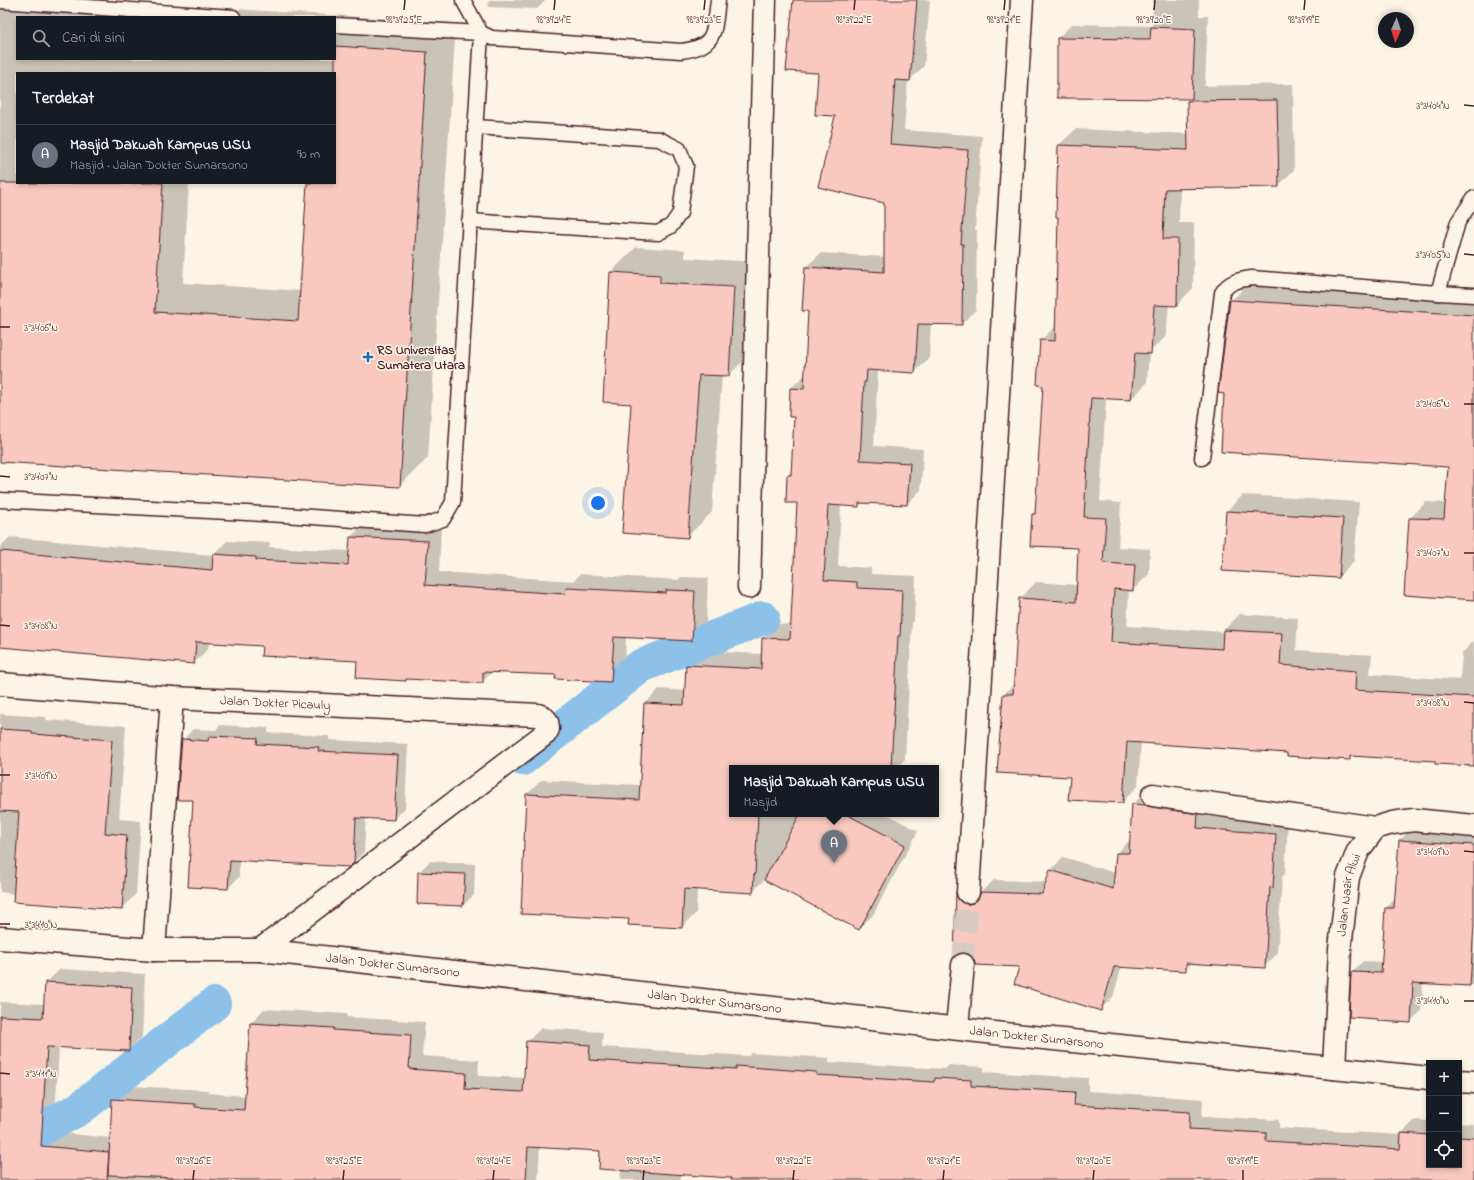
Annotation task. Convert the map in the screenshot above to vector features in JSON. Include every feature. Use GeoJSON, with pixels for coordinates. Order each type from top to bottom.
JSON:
{"type":"FeatureCollection","features":[{"type":"Feature","properties":{"kind":"street"},"geometry":{"type":"LineString","coordinates":[[749,587],[765,0]]}},
{"type":"Feature","properties":{"kind":"street"},"geometry":{"type":"LineString","coordinates":[[968,892],[1022,0]]}},
{"type":"Feature","properties":{"kind":"street","name":"Jalan Dokter Picauly"},"geometry":{"type":"LineString","coordinates":[[0,684],[172,698],[538,715],[544,717],[548,722],[548,729],[545,734],[260,950]]}},
{"type":"Feature","properties":{"kind":"street"},"geometry":{"type":"LineString","coordinates":[[154,950],[172,698]]}},
{"type":"Feature","properties":{"kind":"street"},"geometry":{"type":"LineString","coordinates":[[1153,795],[1375,828],[1392,823],[1414,820],[1474,826]]}},
{"type":"Feature","properties":{"kind":"street","name":"Jalan Nazir Alwi"},"geometry":{"type":"LineString","coordinates":[[1334,1068],[1340,949],[1348,876],[1358,851],[1375,828]]}},
{"type":"Feature","properties":{"kind":"street","name":"Jalan Dokter Sumarsono"},"geometry":{"type":"LineString","coordinates":[[0,938],[154,950],[260,950],[995,1033],[1426,1078]]}},
{"type":"Feature","properties":{"kind":"street"},"geometry":{"type":"LineString","coordinates":[[957,1028],[963,965]]}},
{"type":"Feature","properties":{"kind":"street"},"geometry":{"type":"LineString","coordinates":[[1462,1081],[1474,1082]]}},
{"type":"Feature","properties":{"kind":"lane"},"geometry":{"type":"LineString","coordinates":[[0,500],[284,514],[425,525],[443,519],[453,502],[481,33],[463,0]]}},
{"type":"Feature","properties":{"kind":"lane"},"geometry":{"type":"LineString","coordinates":[[336,25],[481,33],[492,38],[681,51],[694,49],[705,44],[714,34],[718,0]]}},
{"type":"Feature","properties":{"kind":"lane"},"geometry":{"type":"LineString","coordinates":[[0,1],[218,16]]}},
{"type":"Feature","properties":{"kind":"lane"},"geometry":{"type":"LineString","coordinates":[[469,221],[658,233],[672,226],[680,213],[686,166],[679,149],[659,139],[475,127]]}},
{"type":"Feature","properties":{"kind":"lane"},"geometry":{"type":"LineString","coordinates":[[1438,294],[1458,222],[1474,198]]}},
{"type":"Feature","properties":{"kind":"lane"},"geometry":{"type":"LineString","coordinates":[[1202,458],[1222,293],[1227,286],[1237,280],[1252,278],[1438,294],[1474,295]]}},
{"type":"Feature","properties":{"kind":"building"},"geometry":{"type":"Polygon","coordinates":[[[793,0],[917,0],[910,81],[895,80],[890,144],[968,150],[961,244],[963,244],[962,325],[918,324],[915,373],[867,370],[866,382],[864,382],[860,460],[910,463],[907,505],[859,503],[859,507],[828,505],[824,580],[857,582],[857,588],[902,590],[891,765],[729,765],[729,817],[758,817],[753,893],[684,889],[682,928],[628,925],[629,919],[521,914],[526,794],[639,800],[644,703],[684,705],[686,665],[761,669],[762,638],[790,639],[797,503],[786,503],[787,475],[791,475],[794,417],[789,417],[790,388],[804,389],[808,311],[802,311],[805,267],[884,272],[884,203],[818,187],[835,116],[815,115],[818,73],[786,71],[793,0]]]}},
{"type":"Feature","properties":{"kind":"building"},"geometry":{"type":"Polygon","coordinates":[[[1151,27],[1195,29],[1192,99],[1057,98],[1057,38],[1150,39],[1151,27]]]}},
{"type":"Feature","properties":{"kind":"building"},"geometry":{"type":"Polygon","coordinates":[[[336,46],[427,52],[400,487],[0,462],[0,183],[163,184],[155,312],[298,321],[307,184],[336,184],[336,46]]]}},
{"type":"Feature","properties":{"kind":"building"},"geometry":{"type":"Polygon","coordinates":[[[1277,100],[1279,187],[1165,189],[1163,239],[1178,239],[1177,306],[1154,305],[1151,354],[1135,353],[1131,400],[1091,398],[1084,517],[1106,518],[1103,563],[1135,565],[1133,591],[1114,589],[1111,642],[1222,649],[1223,630],[1282,633],[1280,665],[1356,671],[1355,690],[1474,697],[1474,766],[1435,764],[1435,761],[1350,756],[1350,760],[1287,756],[1287,753],[1127,742],[1123,803],[1068,800],[1070,777],[997,773],[1003,694],[1013,694],[1019,598],[1076,602],[1078,548],[1030,546],[1032,514],[1035,514],[1043,386],[1037,385],[1040,340],[1055,341],[1058,145],[1188,150],[1187,101],[1277,100]]]}},
{"type":"Feature","properties":{"kind":"building"},"geometry":{"type":"Polygon","coordinates":[[[610,272],[660,275],[660,283],[734,287],[729,376],[699,375],[688,538],[622,533],[631,404],[603,402],[610,272]]]}},
{"type":"Feature","properties":{"kind":"building"},"geometry":{"type":"Polygon","coordinates":[[[1230,300],[1474,315],[1474,600],[1404,595],[1409,518],[1444,519],[1448,467],[1221,452],[1224,394],[1218,393],[1230,300]]]}},
{"type":"Feature","properties":{"kind":"building"},"geometry":{"type":"Polygon","coordinates":[[[1226,511],[1343,518],[1339,578],[1222,571],[1226,511]]]}},
{"type":"Feature","properties":{"kind":"building"},"geometry":{"type":"Polygon","coordinates":[[[350,537],[428,541],[425,585],[565,594],[566,588],[666,593],[666,590],[695,591],[692,641],[614,637],[611,682],[555,679],[556,675],[483,672],[483,683],[356,678],[357,661],[261,656],[262,646],[196,642],[194,664],[0,647],[0,551],[212,570],[213,554],[256,557],[256,560],[348,565],[350,537]]]}},
{"type":"Feature","properties":{"kind":"building"},"geometry":{"type":"Polygon","coordinates":[[[0,729],[32,731],[32,734],[112,740],[105,833],[127,835],[122,910],[13,902],[19,812],[0,811],[0,729]]]}},
{"type":"Feature","properties":{"kind":"building"},"geometry":{"type":"Polygon","coordinates":[[[209,736],[258,738],[257,744],[319,747],[318,751],[398,755],[394,820],[356,818],[354,863],[349,867],[230,860],[228,889],[188,887],[193,800],[177,800],[182,739],[208,741],[209,736]]]}},
{"type":"Feature","properties":{"kind":"building"},"geometry":{"type":"Polygon","coordinates":[[[1132,804],[1198,814],[1197,828],[1276,834],[1273,888],[1270,887],[1265,968],[1186,963],[1186,971],[1114,967],[1101,1011],[1014,984],[1019,967],[975,965],[974,959],[971,955],[965,953],[958,954],[954,957],[956,892],[957,898],[961,902],[968,904],[973,903],[978,899],[981,892],[1042,894],[1050,870],[1113,889],[1116,853],[1129,853],[1132,804]]]}},
{"type":"Feature","properties":{"kind":"building"},"geometry":{"type":"Polygon","coordinates":[[[798,817],[852,817],[905,845],[859,930],[764,880],[798,817]]]}},
{"type":"Feature","properties":{"kind":"building"},"geometry":{"type":"Polygon","coordinates":[[[1399,840],[1474,845],[1474,925],[1470,986],[1413,983],[1411,1023],[1349,1017],[1351,972],[1381,973],[1385,908],[1394,908],[1399,840]]]}},
{"type":"Feature","properties":{"kind":"building"},"geometry":{"type":"Polygon","coordinates":[[[418,872],[465,874],[463,906],[417,904],[418,872]]]}},
{"type":"Feature","properties":{"kind":"building"},"geometry":{"type":"Polygon","coordinates":[[[45,982],[132,987],[129,1051],[47,1047],[41,1146],[109,1152],[107,1180],[0,1180],[0,1016],[43,1018],[45,982]]]}},
{"type":"Feature","properties":{"kind":"building"},"geometry":{"type":"Polygon","coordinates":[[[250,1023],[334,1028],[333,1030],[411,1035],[409,1069],[466,1073],[465,1089],[523,1092],[526,1041],[590,1045],[589,1060],[736,1069],[736,1066],[816,1072],[816,1075],[934,1082],[935,1078],[971,1080],[971,1086],[1075,1092],[1074,1105],[1190,1112],[1189,1129],[1266,1133],[1266,1141],[1400,1149],[1401,1133],[1426,1135],[1426,1168],[1462,1168],[1462,1137],[1474,1138],[1474,1180],[731,1180],[731,1178],[599,1169],[600,1151],[528,1147],[526,1180],[220,1180],[108,1175],[112,1099],[195,1104],[195,1107],[244,1110],[250,1023]]]}},
{"type":"Feature","properties":{"kind":"waterway"},"geometry":{"type":"LineString","coordinates":[[522,759],[641,666],[763,618]]}},
{"type":"Feature","properties":{"kind":"waterway"},"geometry":{"type":"LineString","coordinates":[[0,1151],[79,1109],[214,1004]]}},
{"type":"Feature","properties":{"kind":"tunnel"},"geometry":{"type":"LineString","coordinates":[[963,965],[968,892]]}},
{"type":"Feature","properties":{"kind":"place","name":"RS Universitas Sumatera Utara"},"geometry":{"type":"Point","coordinates":[368,357]}},
{"type":"Feature","properties":{"kind":"place","name":"Masjid Dakwah Kampus USU"},"geometry":{"type":"Point","coordinates":[834,863]}}]}
